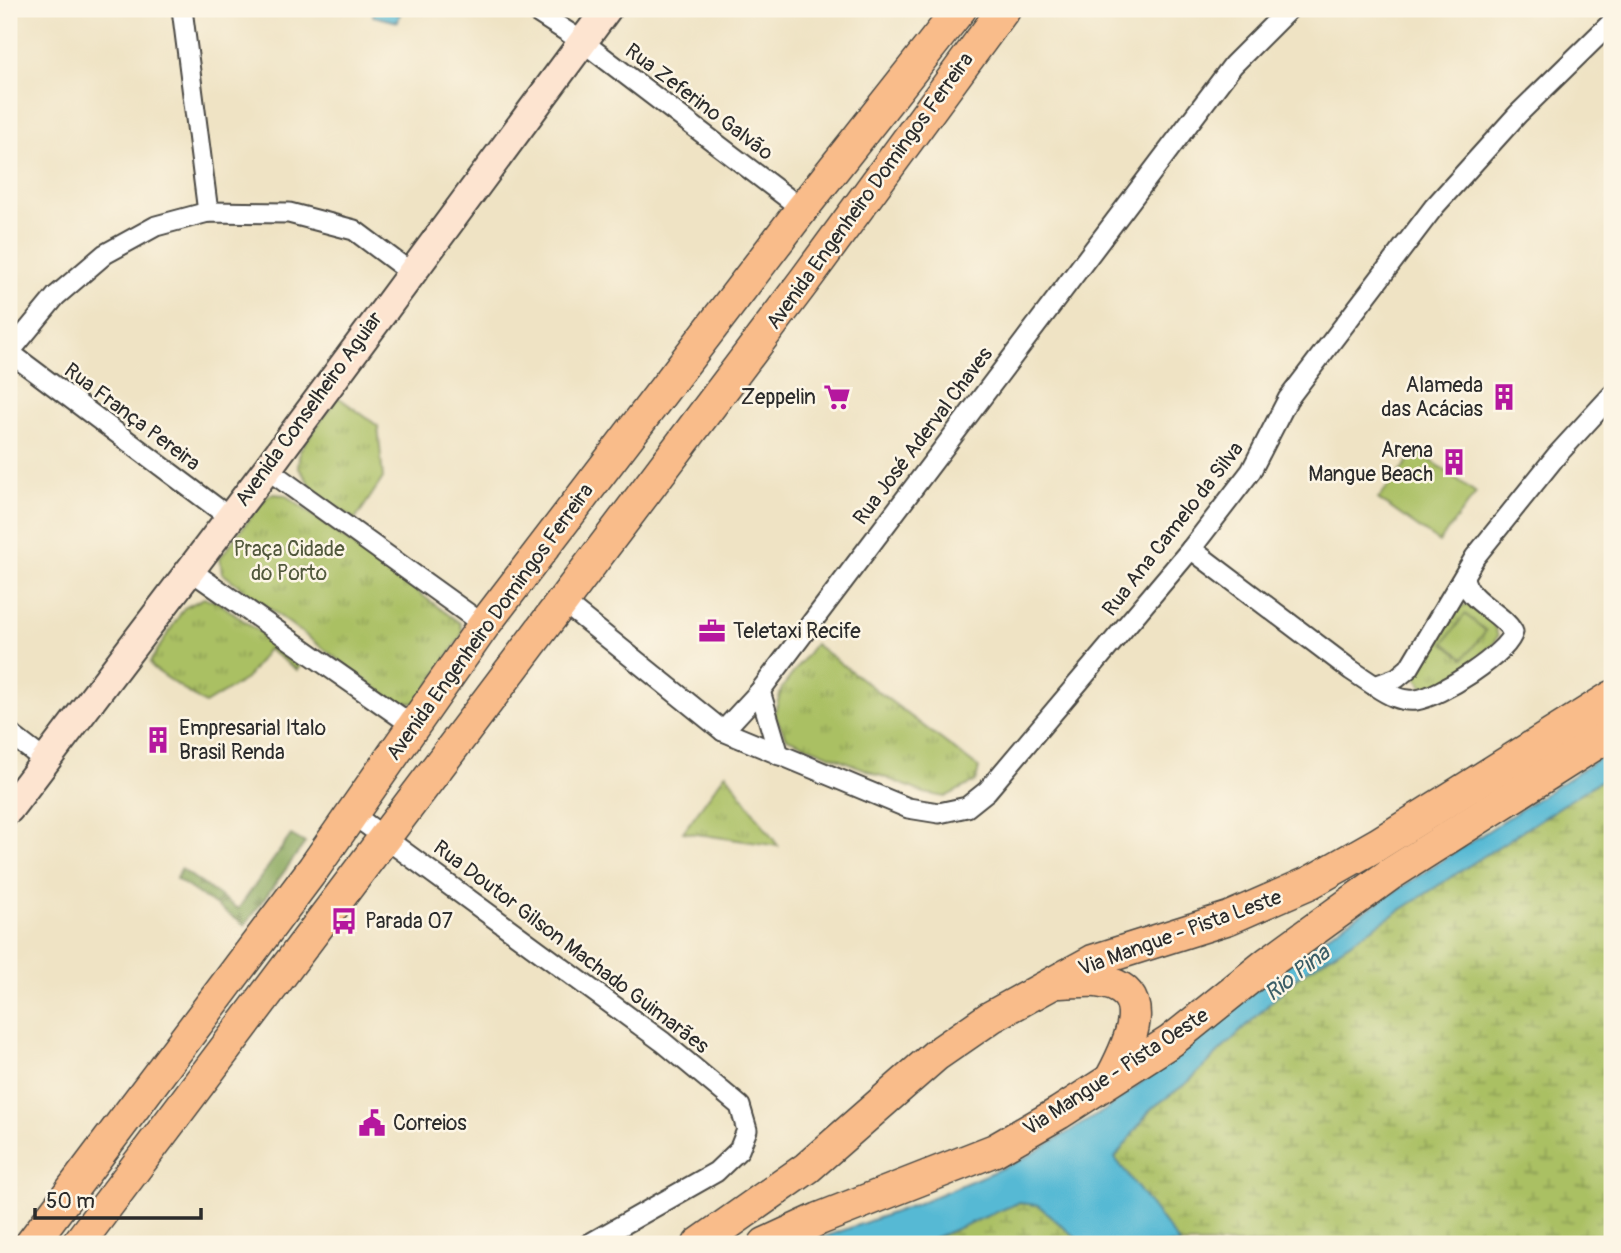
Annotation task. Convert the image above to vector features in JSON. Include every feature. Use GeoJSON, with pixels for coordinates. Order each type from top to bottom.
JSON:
{"type":"FeatureCollection","features":[{"type":"Feature","properties":{"kind":"main road","name":"Avenida Conselheiro Aguiar"},"geometry":{"type":"LineString","coordinates":[[9,808],[267,468],[607,9]]}},
{"type":"Feature","properties":{"kind":"main road","name":"Avenida Engenheiro Domingos Ferreira"},"geometry":{"type":"LineString","coordinates":[[31,1244],[314,868],[484,625],[802,209],[960,9]]}},
{"type":"Feature","properties":{"kind":"main road","name":"Avenida Engenheiro Domingos Ferreira"},"geometry":{"type":"LineString","coordinates":[[78,1244],[805,280],[1004,9]]}},
{"type":"Feature","properties":{"kind":"main road","name":"Via Mangue - Pista Leste"},"geometry":{"type":"LineString","coordinates":[[699,1244],[807,1168],[936,1055],[991,1017],[1093,961],[1229,918],[1311,882],[1378,844],[1612,697]]}},
{"type":"Feature","properties":{"kind":"main road","name":"Via Mangue - Pista Oeste"},"geometry":{"type":"LineString","coordinates":[[765,1244],[819,1219],[995,1150],[1171,1041],[1268,963],[1389,875],[1612,733]]}},
{"type":"Feature","properties":{"kind":"main road"},"geometry":{"type":"LineString","coordinates":[[1052,983],[1099,981],[1121,989],[1132,1002],[1135,1030],[1111,1078]]}},
{"type":"Feature","properties":{"kind":"street"},"geometry":{"type":"LineString","coordinates":[[182,9],[208,212]]}},
{"type":"Feature","properties":{"kind":"street","name":"Rua Zeferino Galvão"},"geometry":{"type":"LineString","coordinates":[[532,9],[583,42],[802,209]]}},
{"type":"Feature","properties":{"kind":"street","name":"Rua José Aderval Chaves"},"geometry":{"type":"LineString","coordinates":[[723,731],[760,691],[1233,65],[1289,9]]}},
{"type":"Feature","properties":{"kind":"street","name":"Rua Ana Camelo da Silva"},"geometry":{"type":"LineString","coordinates":[[723,731],[908,808],[939,813],[967,807],[987,791],[1035,737],[1191,549],[1251,471],[1300,381],[1434,207],[1518,114],[1612,22]]}},
{"type":"Feature","properties":{"kind":"street"},"geometry":{"type":"LineString","coordinates":[[9,352],[56,296],[105,254],[156,226],[208,212],[289,212],[354,230],[410,272]]}},
{"type":"Feature","properties":{"kind":"street","name":"Rua França Pereira"},"geometry":{"type":"LineString","coordinates":[[9,352],[229,517]]}},
{"type":"Feature","properties":{"kind":"street"},"geometry":{"type":"LineString","coordinates":[[1375,686],[1397,678],[1409,668],[1475,557],[1557,455],[1612,395]]}},
{"type":"Feature","properties":{"kind":"street"},"geometry":{"type":"LineString","coordinates":[[267,468],[484,625]]}},
{"type":"Feature","properties":{"kind":"street"},"geometry":{"type":"LineString","coordinates":[[1191,549],[1375,686],[1403,700],[1434,695],[1511,640],[1513,632],[1507,622],[1468,590],[1464,577]]}},
{"type":"Feature","properties":{"kind":"street"},"geometry":{"type":"LineString","coordinates":[[190,570],[412,725]]}},
{"type":"Feature","properties":{"kind":"street"},"geometry":{"type":"LineString","coordinates":[[562,601],[723,731]]}},
{"type":"Feature","properties":{"kind":"street"},"geometry":{"type":"LineString","coordinates":[[760,691],[779,754]]}},
{"type":"Feature","properties":{"kind":"street"},"geometry":{"type":"LineString","coordinates":[[9,733],[44,760]]}},
{"type":"Feature","properties":{"kind":"street","name":"Rua Doutor Gilson Machado Guimarães"},"geometry":{"type":"LineString","coordinates":[[351,813],[663,1042],[740,1106],[747,1130],[739,1150],[716,1172],[589,1244]]}},
{"type":"Feature","properties":{"kind":"green space","name":"Praça Cidade do Porto"},"geometry":{"type":"Polygon","coordinates":[[[338,397],[378,426],[383,478],[355,520],[315,491],[298,467],[300,450],[338,397]]]}},
{"type":"Feature","properties":{"kind":"green space"},"geometry":{"type":"Polygon","coordinates":[[[1417,450],[1476,493],[1439,542],[1378,499],[1417,450]]]}},
{"type":"Feature","properties":{"kind":"green space","name":"Praça Cidade do Porto"},"geometry":{"type":"Polygon","coordinates":[[[272,494],[285,495],[460,623],[463,633],[418,703],[395,702],[222,573],[220,558],[266,497],[272,494]]]}},
{"type":"Feature","properties":{"kind":"green space","name":"Praça Cidade do Porto"},"geometry":{"type":"Polygon","coordinates":[[[204,598],[218,602],[302,663],[297,670],[268,649],[246,679],[205,704],[153,668],[150,662],[184,608],[204,598]]]}},
{"type":"Feature","properties":{"kind":"green space"},"geometry":{"type":"Polygon","coordinates":[[[1467,604],[1478,608],[1494,626],[1498,636],[1494,644],[1450,679],[1431,688],[1423,688],[1415,675],[1417,667],[1460,607],[1467,604]]]}},
{"type":"Feature","properties":{"kind":"green space"},"geometry":{"type":"Polygon","coordinates":[[[1465,614],[1486,631],[1464,658],[1444,643],[1465,614]]]}},
{"type":"Feature","properties":{"kind":"green space"},"geometry":{"type":"Polygon","coordinates":[[[815,644],[979,768],[976,781],[945,797],[924,793],[787,738],[774,714],[782,688],[815,644]]]}},
{"type":"Feature","properties":{"kind":"green space"},"geometry":{"type":"Polygon","coordinates":[[[726,773],[778,846],[683,832],[726,773]]]}},
{"type":"Feature","properties":{"kind":"green space"},"geometry":{"type":"Polygon","coordinates":[[[1612,773],[1612,1244],[1180,1244],[1115,1158],[1151,1109],[1188,1082],[1297,977],[1612,773]]]}},
{"type":"Feature","properties":{"kind":"green space"},"geometry":{"type":"Polygon","coordinates":[[[291,835],[305,843],[245,925],[176,879],[181,869],[238,909],[291,835]]]}},
{"type":"Feature","properties":{"kind":"green space"},"geometry":{"type":"Polygon","coordinates":[[[1018,1203],[1038,1205],[1083,1244],[920,1244],[1018,1203]]]}},
{"type":"Feature","properties":{"kind":"water"},"geometry":{"type":"Polygon","coordinates":[[[374,9],[401,9],[398,22],[373,16],[374,9]]]}},
{"type":"Feature","properties":{"kind":"water","name":"Rio Pina"},"geometry":{"type":"Polygon","coordinates":[[[1612,750],[1612,773],[1297,977],[1188,1082],[1151,1109],[1115,1158],[1180,1244],[1083,1244],[1038,1205],[1018,1203],[920,1244],[805,1244],[914,1205],[1021,1160],[1107,1109],[1219,1022],[1294,957],[1612,750]]]}},
{"type":"Feature","properties":{"kind":"place","name":"Zeppelin"},"geometry":{"type":"Point","coordinates":[837,397]}},
{"type":"Feature","properties":{"kind":"place","name":"Alameda das Acácias"},"geometry":{"type":"Point","coordinates":[1504,397]}},
{"type":"Feature","properties":{"kind":"place","name":"Arena Mangue Beach"},"geometry":{"type":"Point","coordinates":[1454,462]}},
{"type":"Feature","properties":{"kind":"place","name":"Teletaxi Recife"},"geometry":{"type":"Point","coordinates":[712,631]}},
{"type":"Feature","properties":{"kind":"place","name":"Empresarial Italo Brasil Renda"},"geometry":{"type":"Point","coordinates":[158,740]}},
{"type":"Feature","properties":{"kind":"place","name":"Parada 07"},"geometry":{"type":"Point","coordinates":[344,921]}},
{"type":"Feature","properties":{"kind":"place","name":"Correios"},"geometry":{"type":"Point","coordinates":[372,1123]}}]}
